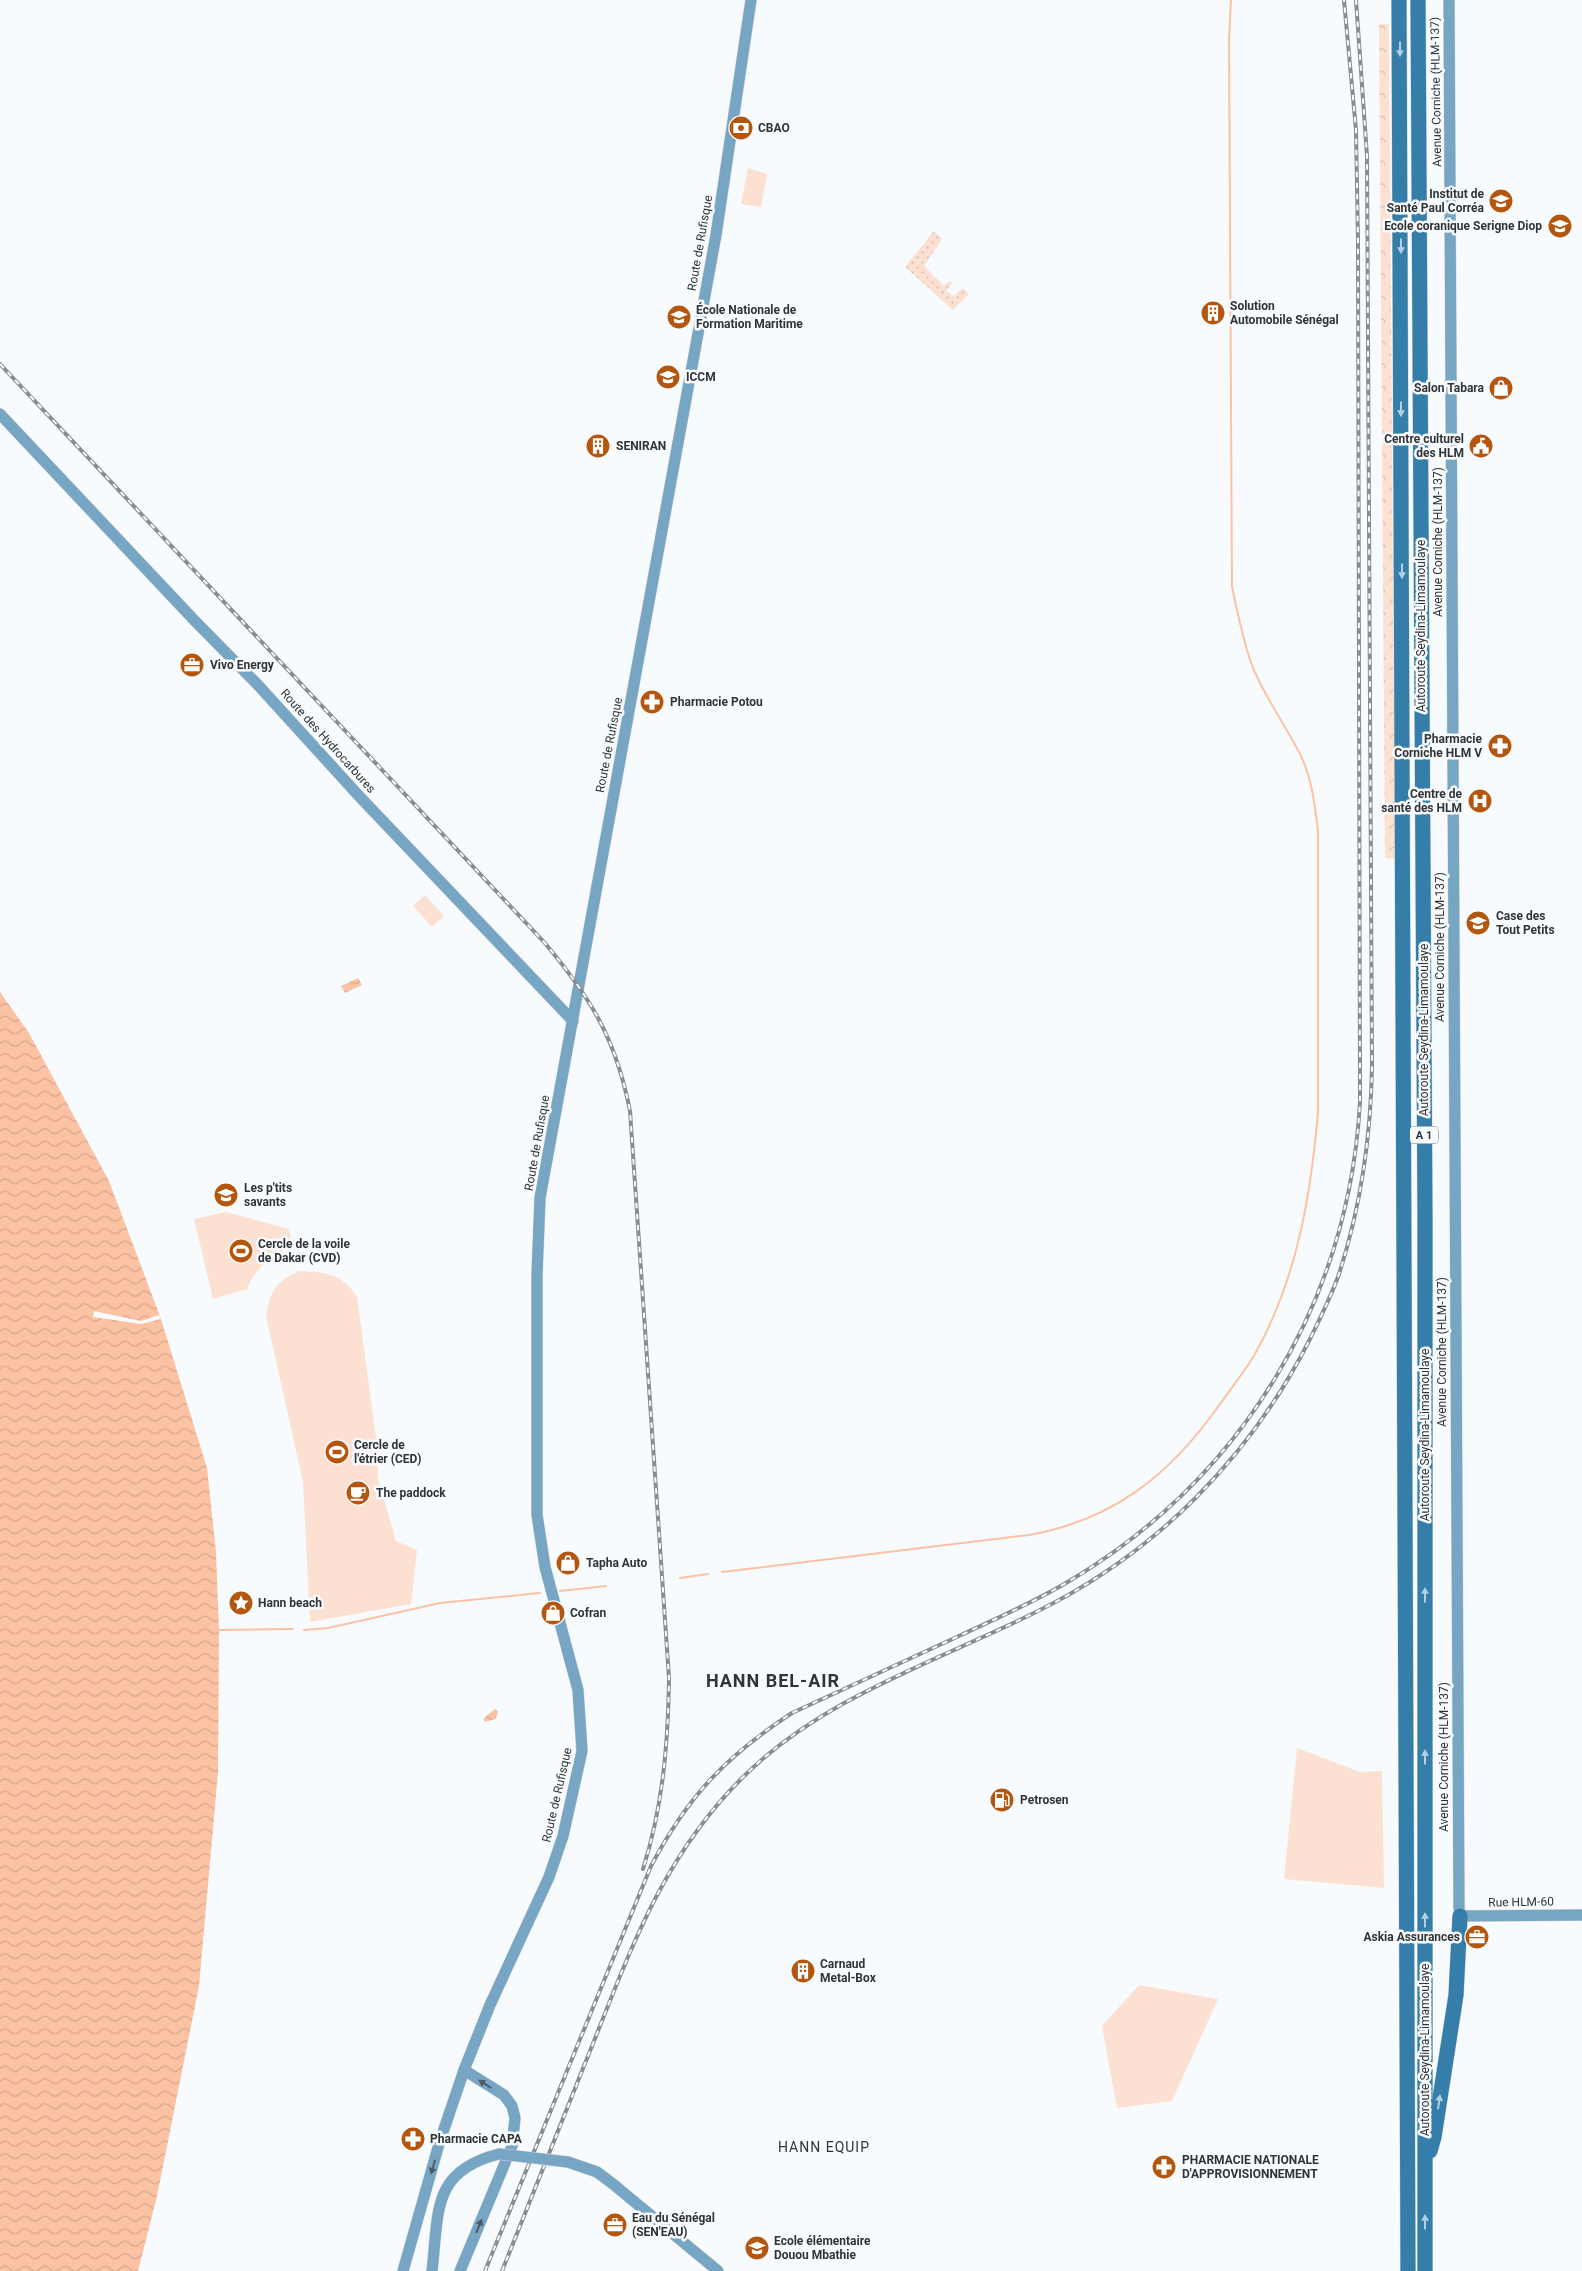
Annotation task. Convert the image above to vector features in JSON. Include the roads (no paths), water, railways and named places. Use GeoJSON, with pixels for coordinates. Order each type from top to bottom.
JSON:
{"type":"FeatureCollection","features":[{"type":"Feature","properties":{"kind":"highway","name":"Autoroute Seydina-Limamoulaye"},"geometry":{"type":"LineString","coordinates":[[1399,0],[1408,2271]]}},
{"type":"Feature","properties":{"kind":"highway","name":"Autoroute Seydina-Limamoulaye"},"geometry":{"type":"LineString","coordinates":[[1418,0],[1425,1217],[1425,2271]]}},
{"type":"Feature","properties":{"kind":"highway"},"geometry":{"type":"LineString","coordinates":[[1424,2166],[1434,2137],[1454,2006],[1459,1959],[1460,1916]]}},
{"type":"Feature","properties":{"kind":"main road","name":"Route de Rufisque"},"geometry":{"type":"LineString","coordinates":[[403,2271],[439,2144],[464,2070],[490,2005],[549,1877],[563,1836],[582,1751],[578,1690],[541,1549],[537,1515],[538,1234],[540,1198],[716,235],[751,0]]}},
{"type":"Feature","properties":{"kind":"main road","name":"Avenue Corniche (HLM-137)"},"geometry":{"type":"LineString","coordinates":[[1449,0],[1460,1916]]}},
{"type":"Feature","properties":{"kind":"main road","name":"Route des Hydrocarbures"},"geometry":{"type":"LineString","coordinates":[[0,414],[573,1021]]}},
{"type":"Feature","properties":{"kind":"main road","name":"Rue HLM-60"},"geometry":{"type":"LineString","coordinates":[[1460,1916],[1582,1914]]}},
{"type":"Feature","properties":{"kind":"main road"},"geometry":{"type":"LineString","coordinates":[[460,2271],[512,2146],[516,2118],[512,2106],[504,2095],[464,2070]]}},
{"type":"Feature","properties":{"kind":"main road"},"geometry":{"type":"LineString","coordinates":[[432,2271],[441,2198],[448,2185],[466,2166],[480,2159],[499,2154],[568,2162],[597,2172],[718,2271]]}},
{"type":"Feature","properties":{"kind":"water"},"geometry":{"type":"Polygon","coordinates":[[[358,978],[362,985],[345,993],[341,986],[358,978]]]}},
{"type":"Feature","properties":{"kind":"water"},"geometry":{"type":"Polygon","coordinates":[[[0,992],[29,1033],[109,1181],[161,1319],[207,1468],[216,1552],[219,1630],[218,1772],[199,1986],[157,2196],[138,2271],[0,2271],[0,992]]]}},
{"type":"Feature","properties":{"kind":"water"},"geometry":{"type":"Polygon","coordinates":[[[495,1709],[498,1711],[496,1719],[484,1722],[484,1718],[495,1709]]]}},
{"type":"Feature","properties":{"kind":"waterway"},"geometry":{"type":"LineString","coordinates":[[722,1572],[1029,1535],[1060,1528],[1088,1518],[1114,1505],[1138,1490],[1181,1452],[1220,1404],[1256,1352],[1270,1324],[1292,1265],[1306,1205],[1318,1112],[1318,831],[1305,765],[1253,668],[1232,587],[1229,39],[1231,0]]}},
{"type":"Feature","properties":{"kind":"waterway"},"geometry":{"type":"LineString","coordinates":[[680,1578],[708,1574]]}},
{"type":"Feature","properties":{"kind":"waterway"},"geometry":{"type":"LineString","coordinates":[[560,1591],[606,1586]]}},
{"type":"Feature","properties":{"kind":"waterway"},"geometry":{"type":"LineString","coordinates":[[304,1630],[328,1628],[440,1603],[540,1593]]}},
{"type":"Feature","properties":{"kind":"waterway"},"geometry":{"type":"LineString","coordinates":[[219,1630],[293,1629]]}},
{"type":"Feature","properties":{"kind":"railway"},"geometry":{"type":"LineString","coordinates":[[485,2271],[651,1866],[665,1841],[694,1798],[747,1745],[792,1713],[1044,1596],[1132,1538],[1187,1490],[1235,1436],[1276,1377],[1309,1314],[1334,1246],[1351,1175],[1360,1102],[1358,241],[1356,130],[1344,0]]}},
{"type":"Feature","properties":{"kind":"railway"},"geometry":{"type":"LineString","coordinates":[[502,2271],[620,1977],[651,1906],[690,1840],[714,1809],[742,1778],[774,1750],[808,1725],[882,1683],[1036,1612],[1080,1588],[1121,1561],[1160,1531],[1196,1498],[1229,1462],[1259,1424],[1286,1382],[1310,1339],[1336,1283],[1347,1248],[1359,1197],[1370,1118],[1372,1065],[1367,156],[1356,0]]}},
{"type":"Feature","properties":{"kind":"railway"},"geometry":{"type":"LineString","coordinates":[[0,364],[544,942],[561,962],[588,1001],[609,1041],[624,1085],[630,1111],[669,1678],[666,1751],[660,1798],[643,1869]]}},
{"type":"Feature","properties":{"kind":"place","name":"CBAO"},"geometry":{"type":"Point","coordinates":[741,128]}},
{"type":"Feature","properties":{"kind":"place","name":"Institut de Santé Paul Corréa"},"geometry":{"type":"Point","coordinates":[1501,201]}},
{"type":"Feature","properties":{"kind":"place","name":"Ecole coranique Serigne Diop"},"geometry":{"type":"Point","coordinates":[1560,226]}},
{"type":"Feature","properties":{"kind":"place","name":"Solution Automobile Sénégal"},"geometry":{"type":"Point","coordinates":[1213,313]}},
{"type":"Feature","properties":{"kind":"place","name":"École Nationale de Formation Maritime"},"geometry":{"type":"Point","coordinates":[679,317]}},
{"type":"Feature","properties":{"kind":"place","name":"ICCM"},"geometry":{"type":"Point","coordinates":[668,377]}},
{"type":"Feature","properties":{"kind":"place","name":"Salon Tabara"},"geometry":{"type":"Point","coordinates":[1501,388]}},
{"type":"Feature","properties":{"kind":"place","name":"SENIRAN"},"geometry":{"type":"Point","coordinates":[598,446]}},
{"type":"Feature","properties":{"kind":"place","name":"Centre culturel des HLM"},"geometry":{"type":"Point","coordinates":[1481,446]}},
{"type":"Feature","properties":{"kind":"place","name":"Vivo Energy"},"geometry":{"type":"Point","coordinates":[192,665]}},
{"type":"Feature","properties":{"kind":"place","name":"Pharmacie Potou"},"geometry":{"type":"Point","coordinates":[652,702]}},
{"type":"Feature","properties":{"kind":"place","name":"Pharmacie Corniche HLM V"},"geometry":{"type":"Point","coordinates":[1500,746]}},
{"type":"Feature","properties":{"kind":"place","name":"Centre de santé des HLM"},"geometry":{"type":"Point","coordinates":[1480,801]}},
{"type":"Feature","properties":{"kind":"place","name":"Case des Tout Petits"},"geometry":{"type":"Point","coordinates":[1478,923]}},
{"type":"Feature","properties":{"kind":"place","name":"Les p'tits savants"},"geometry":{"type":"Point","coordinates":[226,1195]}},
{"type":"Feature","properties":{"kind":"place","name":"Cercle de la voile de Dakar (CVD)"},"geometry":{"type":"Point","coordinates":[241,1251]}},
{"type":"Feature","properties":{"kind":"place","name":"Cercle de l'étrier (CED)"},"geometry":{"type":"Point","coordinates":[337,1452]}},
{"type":"Feature","properties":{"kind":"place","name":"The paddock"},"geometry":{"type":"Point","coordinates":[358,1493]}},
{"type":"Feature","properties":{"kind":"place","name":"Tapha Auto"},"geometry":{"type":"Point","coordinates":[568,1563]}},
{"type":"Feature","properties":{"kind":"place","name":"Hann beach"},"geometry":{"type":"Point","coordinates":[241,1603]}},
{"type":"Feature","properties":{"kind":"place","name":"Cofran"},"geometry":{"type":"Point","coordinates":[553,1613]}},
{"type":"Feature","properties":{"kind":"place","name":"Petrosen"},"geometry":{"type":"Point","coordinates":[1002,1800]}},
{"type":"Feature","properties":{"kind":"place","name":"Askia Assurances"},"geometry":{"type":"Point","coordinates":[1477,1937]}},
{"type":"Feature","properties":{"kind":"place","name":"Carnaud Metal-Box"},"geometry":{"type":"Point","coordinates":[803,1971]}},
{"type":"Feature","properties":{"kind":"place","name":"Pharmacie CAPA"},"geometry":{"type":"Point","coordinates":[413,2139]}},
{"type":"Feature","properties":{"kind":"place","name":"PHARMACIE NATIONALE D'APPROVISIONNEMENT"},"geometry":{"type":"Point","coordinates":[1164,2167]}},
{"type":"Feature","properties":{"kind":"place","name":"Eau du Sénégal (SEN'EAU)"},"geometry":{"type":"Point","coordinates":[615,2225]}},
{"type":"Feature","properties":{"kind":"place","name":"Ecole élémentaire Douou Mbathie"},"geometry":{"type":"Point","coordinates":[757,2248]}},
{"type":"Feature","properties":{"kind":"district","name":"HANN BEL-AIR"},"geometry":{"type":"Point","coordinates":[773,1680]}},
{"type":"Feature","properties":{"kind":"district","name":"HANN EQUIP"},"geometry":{"type":"Point","coordinates":[824,2147]}}]}
